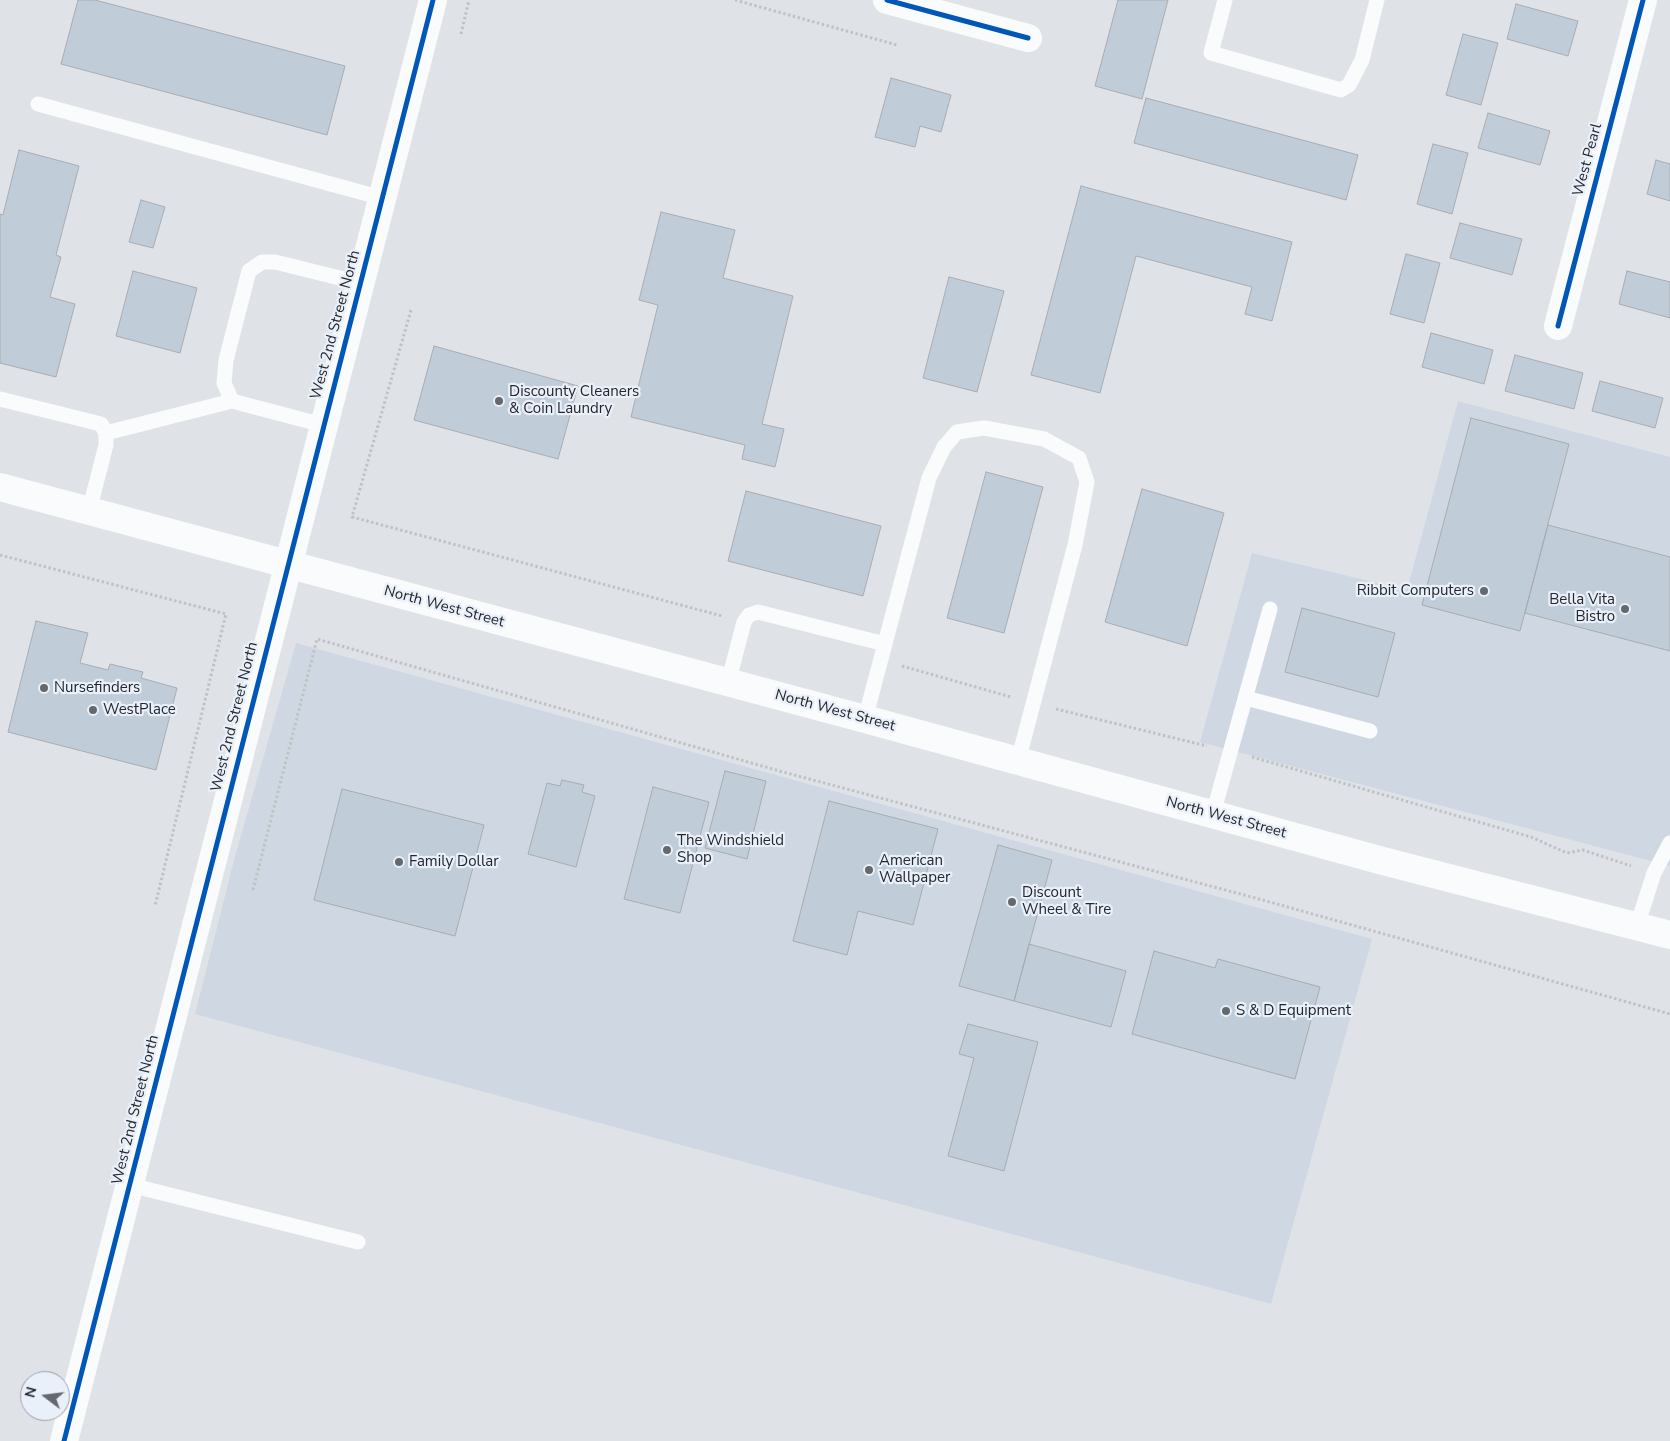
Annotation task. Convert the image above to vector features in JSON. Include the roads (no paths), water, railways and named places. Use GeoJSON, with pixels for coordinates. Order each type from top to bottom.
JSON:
{"type":"FeatureCollection","features":[{"type":"Feature","properties":{"kind":"street","name":"West 2nd Street North"},"geometry":{"type":"LineString","coordinates":[[64,1441],[433,0]]}},
{"type":"Feature","properties":{"kind":"street"},"geometry":{"type":"LineString","coordinates":[[887,0],[1028,38]]}},
{"type":"Feature","properties":{"kind":"street","name":"West Pearl"},"geometry":{"type":"LineString","coordinates":[[1558,326],[1643,0]]}},
{"type":"Feature","properties":{"kind":"street","name":"North West Street"},"geometry":{"type":"LineString","coordinates":[[0,487],[1212,814],[1670,935]]}},
{"type":"Feature","properties":{"kind":"lane"},"geometry":{"type":"LineString","coordinates":[[1224,0],[1211,52],[1341,90],[1349,85],[1362,60],[1377,0]]}},
{"type":"Feature","properties":{"kind":"lane"},"geometry":{"type":"LineString","coordinates":[[38,104],[382,198]]}},
{"type":"Feature","properties":{"kind":"lane"},"geometry":{"type":"LineString","coordinates":[[232,401],[224,383],[226,360],[249,271],[262,262],[275,262],[360,283]]}},
{"type":"Feature","properties":{"kind":"lane"},"geometry":{"type":"LineString","coordinates":[[0,398],[101,424],[106,434],[106,445],[89,511]]}},
{"type":"Feature","properties":{"kind":"lane"},"geometry":{"type":"LineString","coordinates":[[106,434],[232,401],[323,425]]}},
{"type":"Feature","properties":{"kind":"lane"},"geometry":{"type":"LineString","coordinates":[[865,719],[929,478],[944,447],[958,432],[984,428],[1044,439],[1079,458],[1087,482],[1075,545],[1018,761]]}},
{"type":"Feature","properties":{"kind":"lane"},"geometry":{"type":"LineString","coordinates":[[1212,814],[1270,609]]}},
{"type":"Feature","properties":{"kind":"lane"},"geometry":{"type":"LineString","coordinates":[[728,682],[744,622],[750,615],[758,612],[885,644]]}},
{"type":"Feature","properties":{"kind":"lane"},"geometry":{"type":"LineString","coordinates":[[1246,698],[1370,731]]}},
{"type":"Feature","properties":{"kind":"lane"},"geometry":{"type":"LineString","coordinates":[[1637,926],[1654,874],[1670,843]]}},
{"type":"Feature","properties":{"kind":"lane"},"geometry":{"type":"LineString","coordinates":[[130,1185],[358,1242]]}},
{"type":"Feature","properties":{"kind":"place","name":"Discounty Cleaners & Coin Laundry"},"geometry":{"type":"Point","coordinates":[499,401]}},
{"type":"Feature","properties":{"kind":"place","name":"Ribbit Computers"},"geometry":{"type":"Point","coordinates":[1484,591]}},
{"type":"Feature","properties":{"kind":"place","name":"Bella Vita Bistro"},"geometry":{"type":"Point","coordinates":[1625,609]}},
{"type":"Feature","properties":{"kind":"place","name":"Nursefinders"},"geometry":{"type":"Point","coordinates":[44,688]}},
{"type":"Feature","properties":{"kind":"place","name":"WestPlace"},"geometry":{"type":"Point","coordinates":[93,710]}},
{"type":"Feature","properties":{"kind":"place","name":"The Windshield Shop"},"geometry":{"type":"Point","coordinates":[667,850]}},
{"type":"Feature","properties":{"kind":"place","name":"Family Dollar"},"geometry":{"type":"Point","coordinates":[399,862]}},
{"type":"Feature","properties":{"kind":"place","name":"American Wallpaper"},"geometry":{"type":"Point","coordinates":[869,870]}},
{"type":"Feature","properties":{"kind":"place","name":"Discount Wheel & Tire"},"geometry":{"type":"Point","coordinates":[1012,902]}},
{"type":"Feature","properties":{"kind":"place","name":"S & D Equipment"},"geometry":{"type":"Point","coordinates":[1226,1011]}}]}
